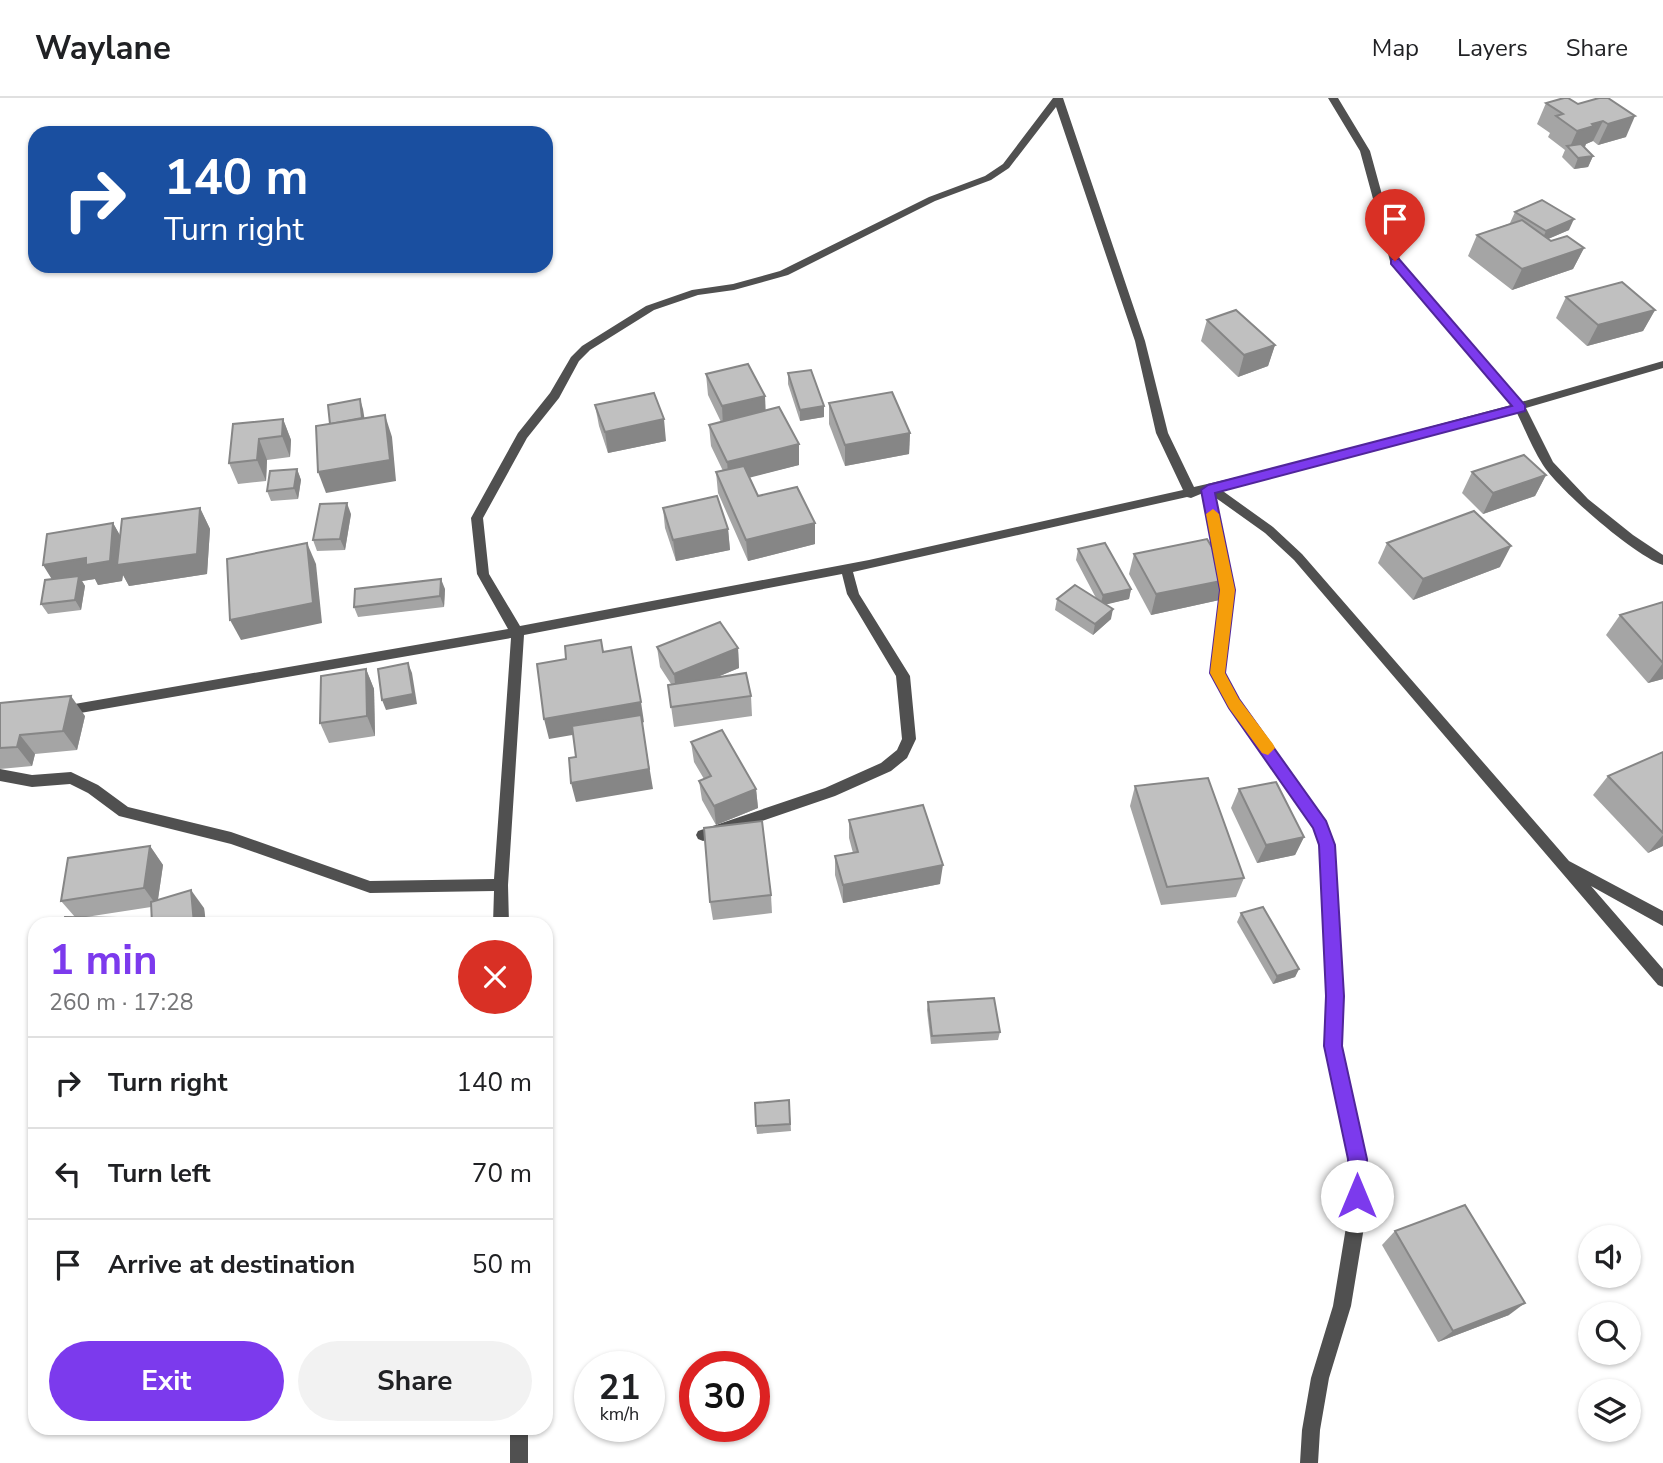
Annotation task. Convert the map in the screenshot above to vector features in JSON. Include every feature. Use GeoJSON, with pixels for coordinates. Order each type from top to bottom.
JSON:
{"type":"FeatureCollection","features":[{"type":"Feature","properties":{"kind":"street"},"geometry":{"type":"LineString","coordinates":[[1058,98],[1140,341],[1161,433],[1191,494]]}},
{"type":"Feature","properties":{"kind":"street"},"geometry":{"type":"LineString","coordinates":[[501,917],[518,634],[483,574],[477,518],[522,436],[555,395],[575,359],[586,348],[650,308],[696,292],[734,287],[784,273],[932,199],[988,178],[1006,166],[1026,144],[1058,98]]}},
{"type":"Feature","properties":{"kind":"street"},"geometry":{"type":"LineString","coordinates":[[1333,98],[1365,151],[1395,261],[1520,408],[1548,464],[1584,502],[1663,561]]}},
{"type":"Feature","properties":{"kind":"street"},"geometry":{"type":"LineString","coordinates":[[55,713],[518,634],[1210,490],[1520,408],[1663,364]]}},
{"type":"Feature","properties":{"kind":"street"},"geometry":{"type":"LineString","coordinates":[[1210,490],[1269,530],[1298,557],[1663,980]]}},
{"type":"Feature","properties":{"kind":"street"},"geometry":{"type":"LineString","coordinates":[[1210,490],[1228,590],[1218,673],[1234,704],[1321,826],[1327,845],[1335,996],[1333,1046],[1357,1159],[1357,1215],[1342,1306],[1320,1378],[1311,1430],[1309,1463]]}},
{"type":"Feature","properties":{"kind":"street"},"geometry":{"type":"LineString","coordinates":[[703,835],[830,792],[886,767],[902,754],[909,739],[903,676],[853,594],[845,567]]}},
{"type":"Feature","properties":{"kind":"street"},"geometry":{"type":"LineString","coordinates":[[0,775],[32,781],[71,778],[93,789],[124,812],[231,838],[370,887],[501,885]]}},
{"type":"Feature","properties":{"kind":"street"},"geometry":{"type":"LineString","coordinates":[[1560,861],[1663,919]]}},
{"type":"Feature","properties":{"kind":"street"},"geometry":{"type":"LineString","coordinates":[[519,1435],[519,1463]]}},
{"type":"Feature","properties":{"kind":"building"},"geometry":{"type":"Polygon","coordinates":[[[1564,98],[1578,104],[1608,98],[1635,116],[1608,124],[1603,121],[1577,131],[1556,116],[1563,114],[1546,103],[1564,98]]]}},
{"type":"Feature","properties":{"kind":"building"},"geometry":{"type":"Polygon","coordinates":[[[1581,144],[1593,156],[1578,158],[1567,146],[1581,144]]]}},
{"type":"Feature","properties":{"kind":"building"},"geometry":{"type":"Polygon","coordinates":[[[1542,200],[1574,219],[1546,231],[1515,212],[1542,200]]]}},
{"type":"Feature","properties":{"kind":"building"},"geometry":{"type":"Polygon","coordinates":[[[1522,220],[1551,241],[1567,236],[1584,248],[1522,269],[1477,235],[1522,220]]]}},
{"type":"Feature","properties":{"kind":"building"},"geometry":{"type":"Polygon","coordinates":[[[1622,282],[1655,310],[1598,325],[1566,297],[1622,282]]]}},
{"type":"Feature","properties":{"kind":"building"},"geometry":{"type":"Polygon","coordinates":[[[1236,310],[1275,345],[1244,355],[1207,320],[1236,310]]]}},
{"type":"Feature","properties":{"kind":"building"},"geometry":{"type":"Polygon","coordinates":[[[748,364],[765,396],[722,406],[706,374],[748,364]]]}},
{"type":"Feature","properties":{"kind":"building"},"geometry":{"type":"Polygon","coordinates":[[[811,370],[824,406],[800,410],[788,373],[811,370]]]}},
{"type":"Feature","properties":{"kind":"building"},"geometry":{"type":"Polygon","coordinates":[[[892,392],[910,433],[845,445],[829,403],[892,392]]]}},
{"type":"Feature","properties":{"kind":"building"},"geometry":{"type":"Polygon","coordinates":[[[654,393],[664,419],[605,432],[595,405],[654,393]]]}},
{"type":"Feature","properties":{"kind":"building"},"geometry":{"type":"Polygon","coordinates":[[[360,399],[362,418],[330,424],[328,405],[360,399]]]}},
{"type":"Feature","properties":{"kind":"building"},"geometry":{"type":"Polygon","coordinates":[[[779,407],[799,444],[727,462],[709,425],[779,407]]]}},
{"type":"Feature","properties":{"kind":"building"},"geometry":{"type":"Polygon","coordinates":[[[385,415],[390,460],[318,472],[316,426],[385,415]]]}},
{"type":"Feature","properties":{"kind":"building"},"geometry":{"type":"Polygon","coordinates":[[[283,419],[282,436],[259,439],[257,460],[229,463],[233,424],[283,419]]]}},
{"type":"Feature","properties":{"kind":"building"},"geometry":{"type":"Polygon","coordinates":[[[1524,455],[1546,475],[1493,493],[1472,472],[1524,455]]]}},
{"type":"Feature","properties":{"kind":"building"},"geometry":{"type":"Polygon","coordinates":[[[744,466],[758,496],[797,487],[815,523],[746,540],[716,472],[744,466]]]}},
{"type":"Feature","properties":{"kind":"building"},"geometry":{"type":"Polygon","coordinates":[[[297,469],[294,488],[267,491],[270,471],[297,469]]]}},
{"type":"Feature","properties":{"kind":"building"},"geometry":{"type":"Polygon","coordinates":[[[717,496],[728,529],[673,540],[663,508],[717,496]]]}},
{"type":"Feature","properties":{"kind":"building"},"geometry":{"type":"Polygon","coordinates":[[[347,503],[340,539],[313,540],[320,504],[347,503]]]}},
{"type":"Feature","properties":{"kind":"building"},"geometry":{"type":"Polygon","coordinates":[[[200,508],[197,554],[117,565],[122,519],[200,508]]]}},
{"type":"Feature","properties":{"kind":"building"},"geometry":{"type":"Polygon","coordinates":[[[1474,511],[1511,546],[1423,579],[1387,543],[1474,511]]]}},
{"type":"Feature","properties":{"kind":"building"},"geometry":{"type":"Polygon","coordinates":[[[113,523],[110,561],[86,565],[86,558],[43,565],[47,534],[113,523]]]}},
{"type":"Feature","properties":{"kind":"building"},"geometry":{"type":"Polygon","coordinates":[[[1207,539],[1231,579],[1156,594],[1134,554],[1207,539]]]}},
{"type":"Feature","properties":{"kind":"building"},"geometry":{"type":"Polygon","coordinates":[[[307,543],[313,603],[230,620],[227,559],[307,543]]]}},
{"type":"Feature","properties":{"kind":"building"},"geometry":{"type":"Polygon","coordinates":[[[1105,543],[1131,589],[1103,595],[1078,549],[1105,543]]]}},
{"type":"Feature","properties":{"kind":"building"},"geometry":{"type":"Polygon","coordinates":[[[79,576],[75,600],[41,604],[45,580],[79,576]]]}},
{"type":"Feature","properties":{"kind":"building"},"geometry":{"type":"Polygon","coordinates":[[[441,579],[440,596],[354,607],[355,589],[441,579]]]}},
{"type":"Feature","properties":{"kind":"building"},"geometry":{"type":"Polygon","coordinates":[[[1075,585],[1113,609],[1095,624],[1057,599],[1075,585]]]}},
{"type":"Feature","properties":{"kind":"building"},"geometry":{"type":"Polygon","coordinates":[[[1663,602],[1663,663],[1620,615],[1663,602]]]}},
{"type":"Feature","properties":{"kind":"building"},"geometry":{"type":"Polygon","coordinates":[[[720,622],[738,648],[674,674],[657,647],[720,622]]]}},
{"type":"Feature","properties":{"kind":"building"},"geometry":{"type":"Polygon","coordinates":[[[601,640],[603,652],[631,647],[641,702],[544,719],[537,664],[566,659],[565,646],[601,640]]]}},
{"type":"Feature","properties":{"kind":"building"},"geometry":{"type":"Polygon","coordinates":[[[408,663],[413,694],[382,700],[378,669],[408,663]]]}},
{"type":"Feature","properties":{"kind":"building"},"geometry":{"type":"Polygon","coordinates":[[[366,669],[367,716],[320,723],[321,676],[366,669]]]}},
{"type":"Feature","properties":{"kind":"building"},"geometry":{"type":"Polygon","coordinates":[[[746,673],[751,696],[671,707],[668,685],[746,673]]]}},
{"type":"Feature","properties":{"kind":"building"},"geometry":{"type":"Polygon","coordinates":[[[71,696],[63,731],[20,735],[17,747],[0,748],[0,703],[71,696]]]}},
{"type":"Feature","properties":{"kind":"building"},"geometry":{"type":"Polygon","coordinates":[[[641,715],[649,769],[571,783],[569,758],[576,757],[572,726],[641,715]]]}},
{"type":"Feature","properties":{"kind":"building"},"geometry":{"type":"Polygon","coordinates":[[[722,730],[756,789],[714,806],[699,781],[711,776],[691,742],[722,730]]]}},
{"type":"Feature","properties":{"kind":"building"},"geometry":{"type":"Polygon","coordinates":[[[1663,752],[1663,833],[1608,776],[1663,752]]]}},
{"type":"Feature","properties":{"kind":"building"},"geometry":{"type":"Polygon","coordinates":[[[1208,778],[1244,878],[1167,887],[1135,786],[1208,778]]]}},
{"type":"Feature","properties":{"kind":"building"},"geometry":{"type":"Polygon","coordinates":[[[1276,782],[1304,837],[1266,845],[1239,789],[1276,782]]]}},
{"type":"Feature","properties":{"kind":"building"},"geometry":{"type":"Polygon","coordinates":[[[923,805],[943,865],[843,885],[835,856],[858,852],[849,820],[923,805]]]}},
{"type":"Feature","properties":{"kind":"building"},"geometry":{"type":"Polygon","coordinates":[[[762,821],[771,895],[710,902],[704,828],[762,821]]]}},
{"type":"Feature","properties":{"kind":"building"},"geometry":{"type":"Polygon","coordinates":[[[150,846],[144,888],[61,901],[68,858],[150,846]]]}},
{"type":"Feature","properties":{"kind":"building"},"geometry":{"type":"Polygon","coordinates":[[[191,890],[193,917],[152,917],[151,902],[191,890]]]}},
{"type":"Feature","properties":{"kind":"building"},"geometry":{"type":"Polygon","coordinates":[[[1263,907],[1299,969],[1277,976],[1241,913],[1263,907]]]}},
{"type":"Feature","properties":{"kind":"building"},"geometry":{"type":"Polygon","coordinates":[[[994,998],[1000,1032],[932,1036],[928,1002],[994,998]]]}},
{"type":"Feature","properties":{"kind":"building"},"geometry":{"type":"Polygon","coordinates":[[[789,1100],[790,1124],[756,1126],[755,1103],[789,1100]]]}},
{"type":"Feature","properties":{"kind":"building"},"geometry":{"type":"Polygon","coordinates":[[[1465,1205],[1525,1303],[1453,1331],[1395,1231],[1465,1205]]]}},
{"type":"Feature","properties":{"kind":"slow traffic"},"geometry":{"type":"LineString","coordinates":[[1213,514],[1228,590],[1218,673],[1234,704],[1268,748]]}},
{"type":"Feature","properties":{"kind":"route"},"geometry":{"type":"LineString","coordinates":[[1357,1196],[1357,1159],[1333,1046],[1335,996],[1327,845],[1321,826],[1258,734],[1234,704],[1218,673],[1228,590],[1208,490],[1520,408],[1395,261]]}}]}
